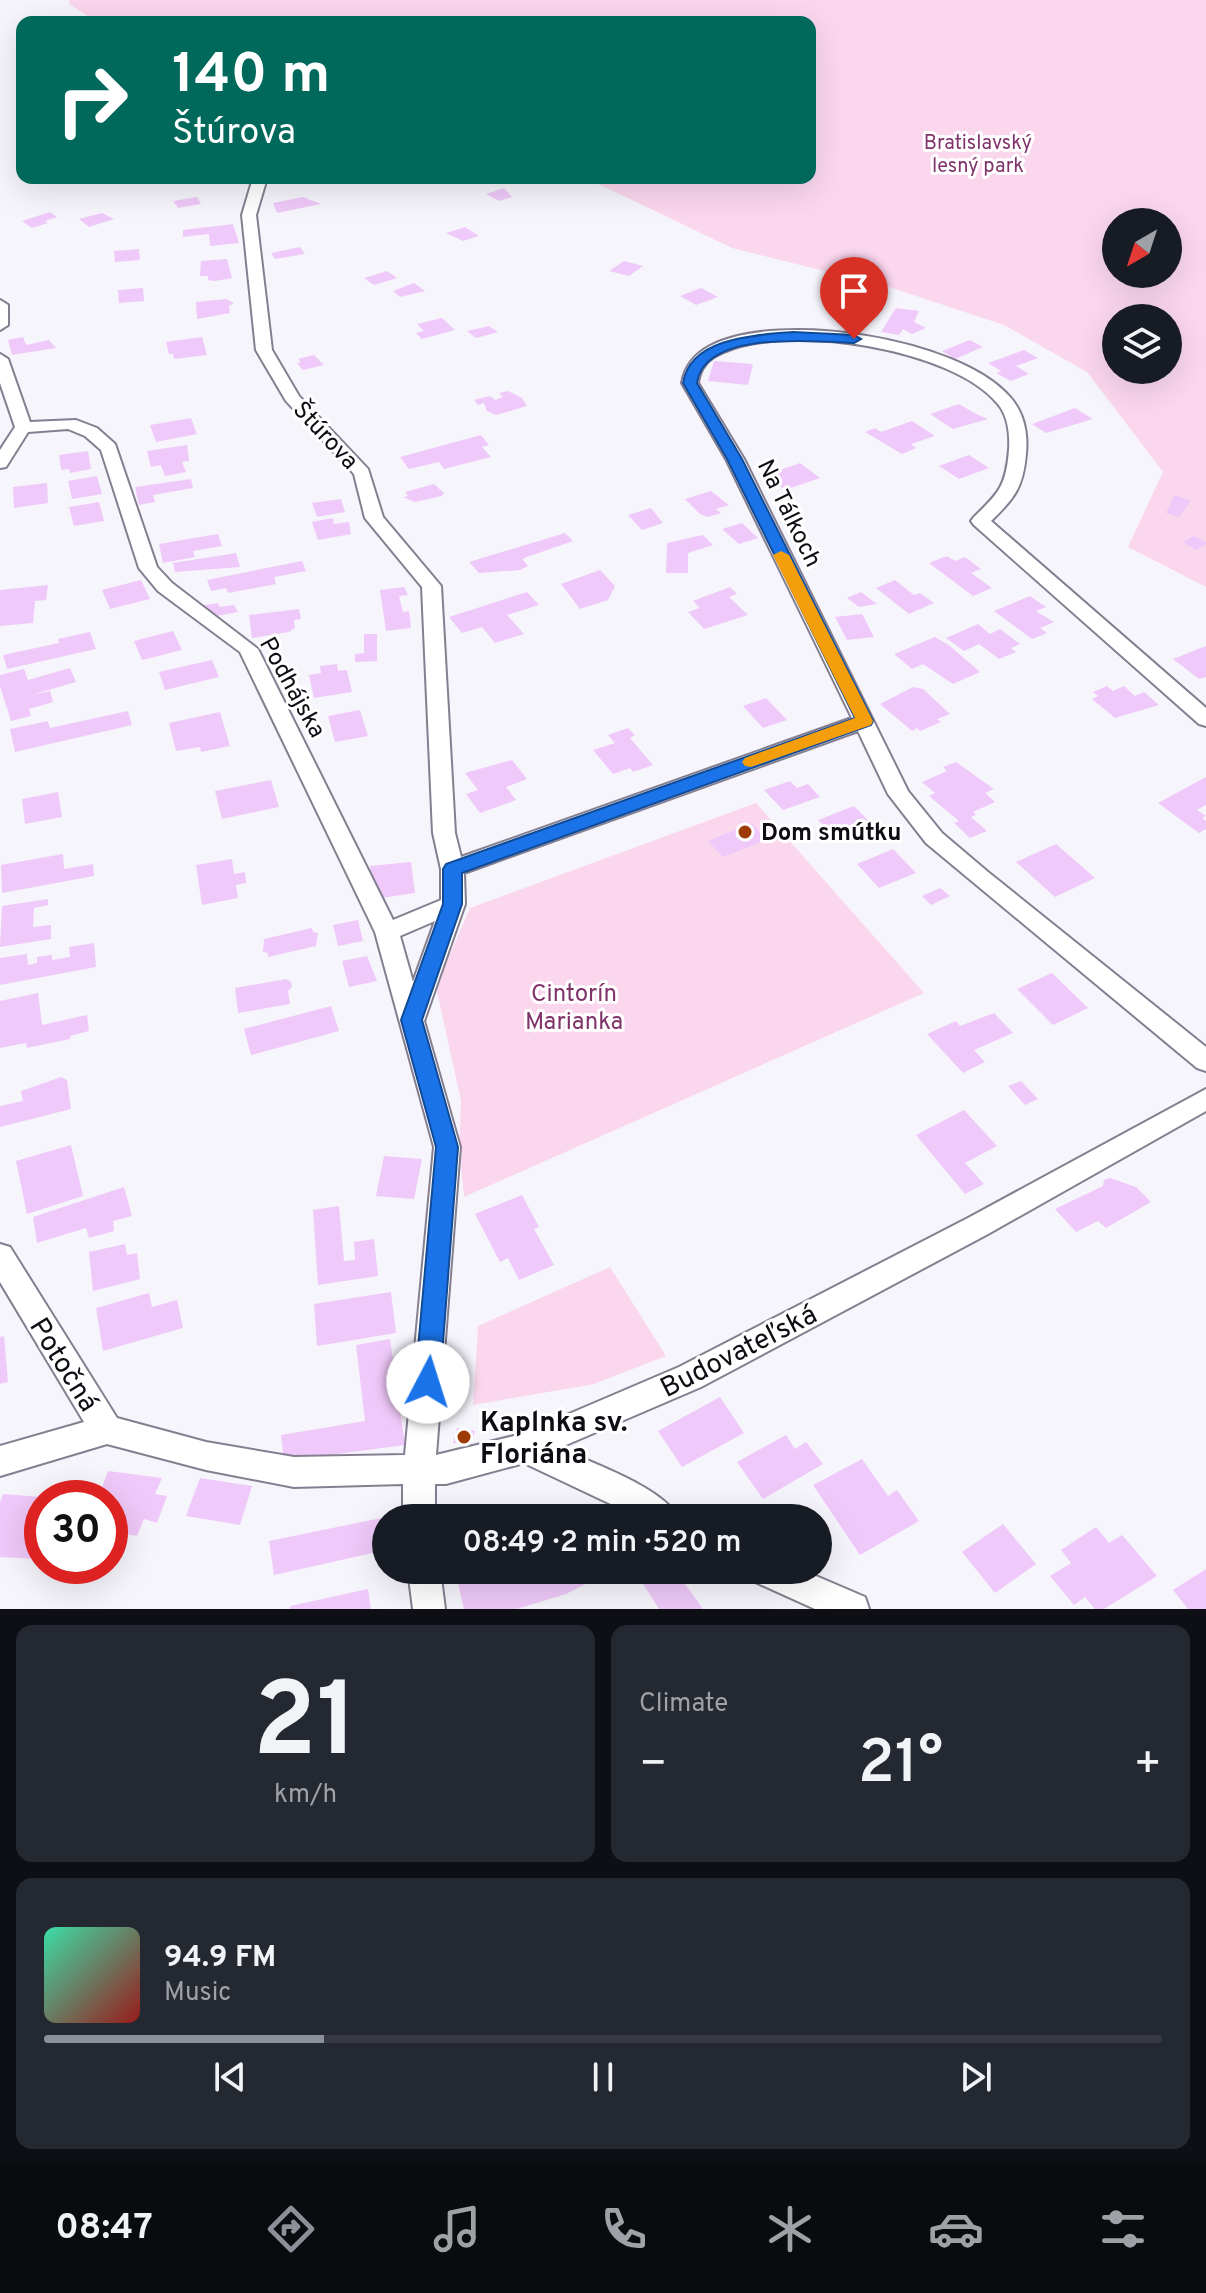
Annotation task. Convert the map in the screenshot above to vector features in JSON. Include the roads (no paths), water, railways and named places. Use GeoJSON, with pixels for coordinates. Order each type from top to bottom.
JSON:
{"type":"FeatureCollection","features":[{"type":"Feature","properties":{"kind":"street","name":"Štúrova"},"geometry":{"type":"LineString","coordinates":[[258,184],[249,215],[264,350],[292,398],[362,473],[374,518],[431,586],[444,833],[452,869],[453,904],[412,1020]]}},
{"type":"Feature","properties":{"kind":"street"},"geometry":{"type":"LineString","coordinates":[[0,305],[0,325]]}},
{"type":"Feature","properties":{"kind":"street","name":"Na Tálkoch"},"geometry":{"type":"LineString","coordinates":[[1206,719],[980,521],[1014,482],[1019,441],[1015,419],[1004,400],[977,379],[925,353],[854,339],[793,336],[750,340],[707,354],[692,371],[690,383],[735,459],[899,794],[934,838],[1206,1061]]}},
{"type":"Feature","properties":{"kind":"street"},"geometry":{"type":"LineString","coordinates":[[0,359],[23,427],[0,463]]}},
{"type":"Feature","properties":{"kind":"street","name":"Podhájska"},"geometry":{"type":"LineString","coordinates":[[23,427],[70,424],[91,432],[109,448],[148,568],[165,587],[248,649],[387,932]]}},
{"type":"Feature","properties":{"kind":"street"},"geometry":{"type":"LineString","coordinates":[[452,869],[865,721]]}},
{"type":"Feature","properties":{"kind":"street"},"geometry":{"type":"LineString","coordinates":[[419,1504],[419,1470],[447,1147],[387,932],[453,904]]}},
{"type":"Feature","properties":{"kind":"street","name":"Budovateľská"},"geometry":{"type":"LineString","coordinates":[[107,1430],[206,1456],[294,1472],[446,1469],[525,1448],[690,1377],[978,1226],[1206,1099]]}},
{"type":"Feature","properties":{"kind":"street","name":"Potočná"},"geometry":{"type":"LineString","coordinates":[[0,1256],[74,1381],[107,1430]]}},
{"type":"Feature","properties":{"kind":"street"},"geometry":{"type":"LineString","coordinates":[[0,1461],[107,1430]]}},
{"type":"Feature","properties":{"kind":"street"},"geometry":{"type":"LineString","coordinates":[[525,1448],[640,1504]]}},
{"type":"Feature","properties":{"kind":"street"},"geometry":{"type":"LineString","coordinates":[[426,1584],[429,1609]]}},
{"type":"Feature","properties":{"kind":"street"},"geometry":{"type":"LineString","coordinates":[[796,1584],[853,1609]]}},
{"type":"Feature","properties":{"kind":"place","name":"Dom smútku"},"geometry":{"type":"Point","coordinates":[745,832]}},
{"type":"Feature","properties":{"kind":"place","name":"Kaplnka sv. Floriána"},"geometry":{"type":"Point","coordinates":[464,1437]}},
{"type":"Feature","properties":{"kind":"park label","name":"Bratislavský lesný park"},"geometry":{"type":"Point","coordinates":[978,154]}},
{"type":"Feature","properties":{"kind":"park label","name":"Cintorín Marianka"},"geometry":{"type":"Point","coordinates":[574,1007]}}]}
